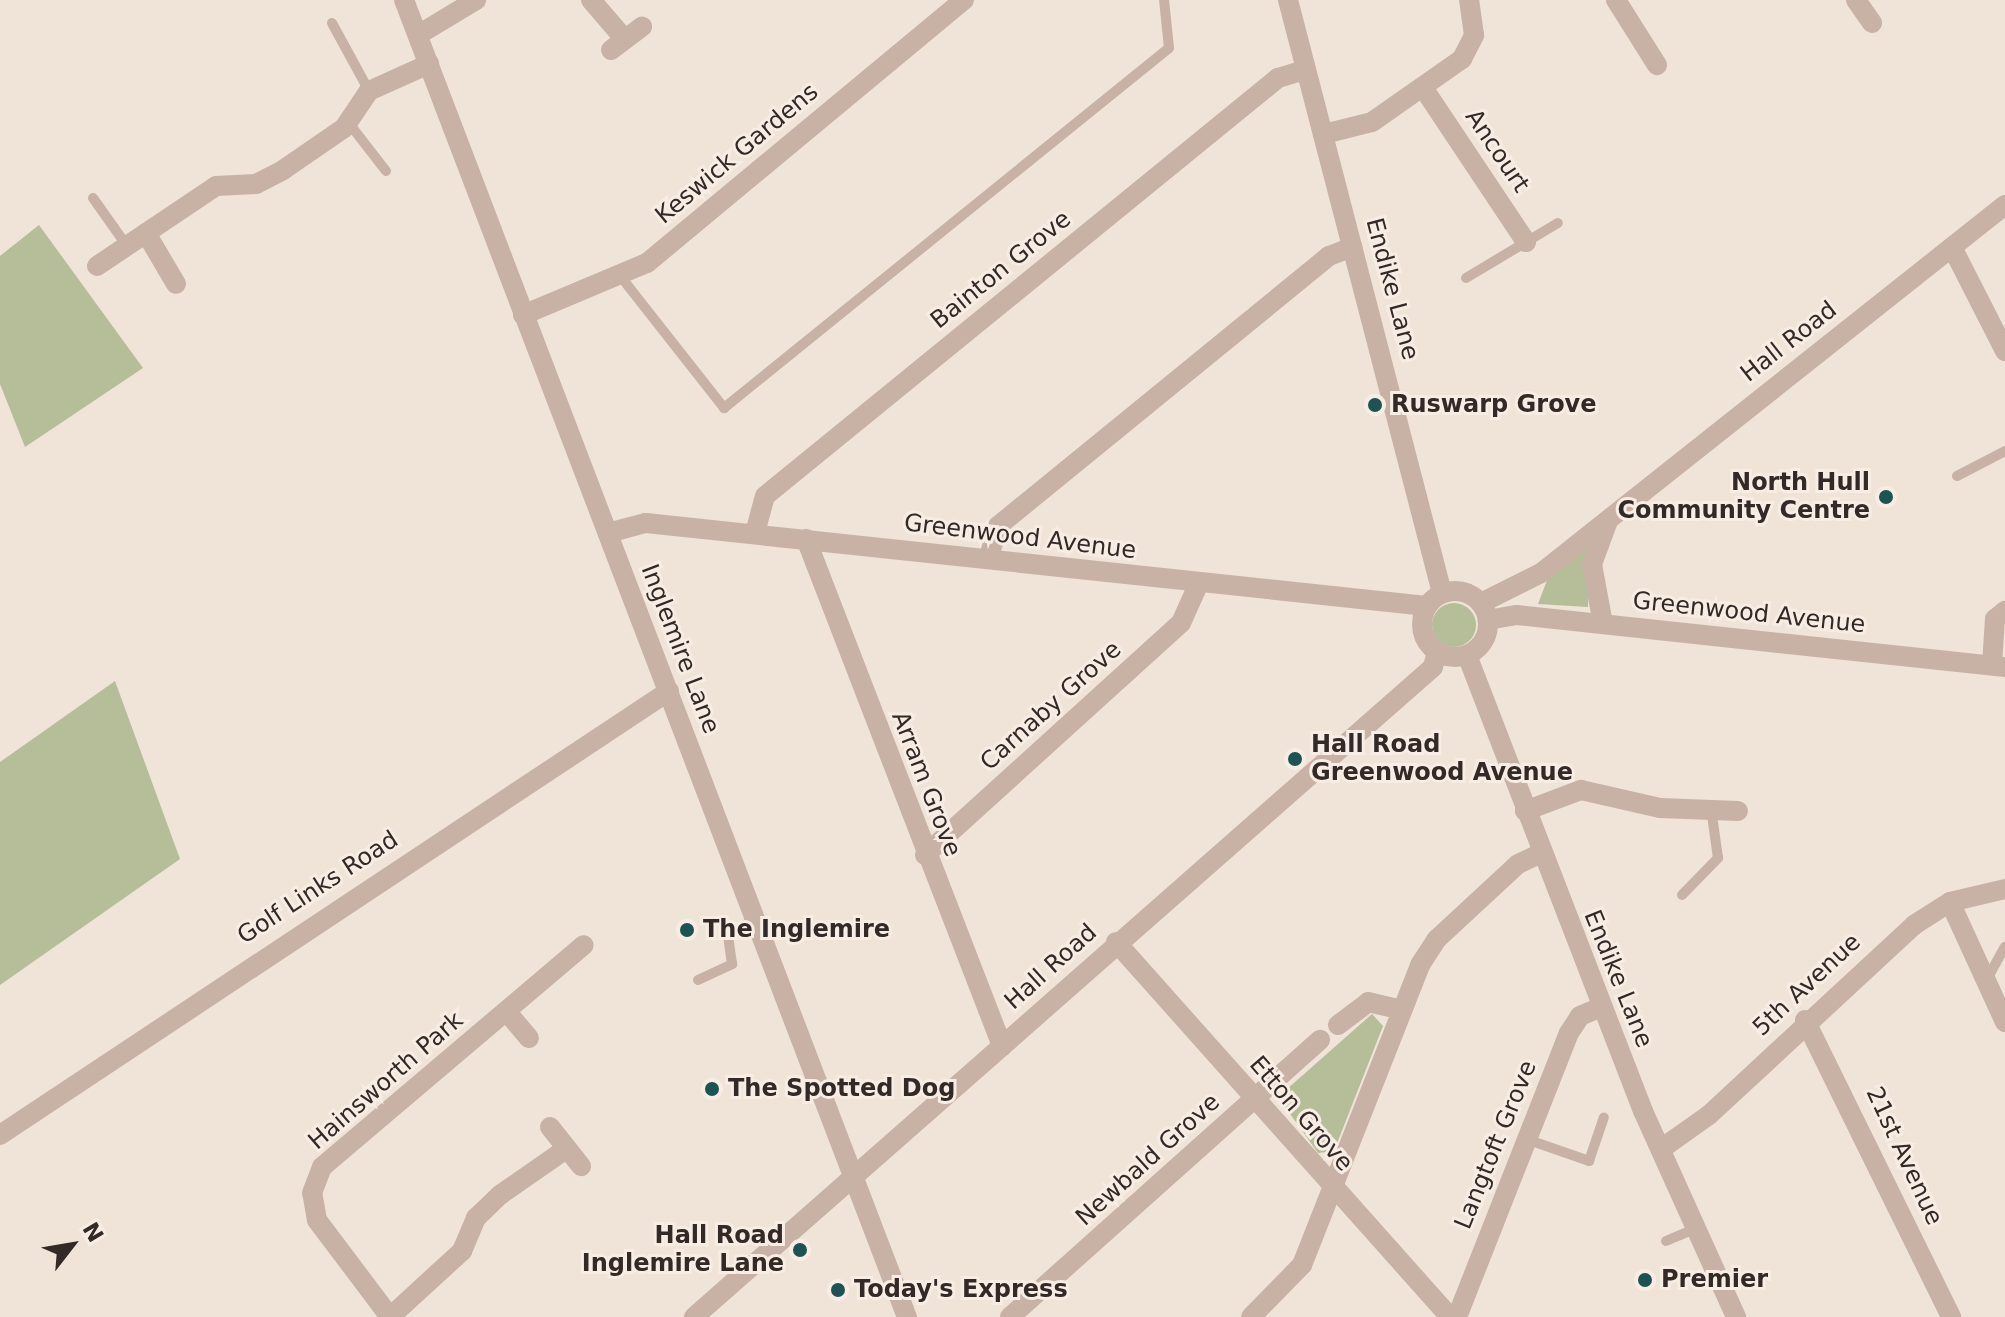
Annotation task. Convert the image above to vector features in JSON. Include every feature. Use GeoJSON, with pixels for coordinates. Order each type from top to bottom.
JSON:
{"type":"FeatureCollection","features":[{"type":"Feature","properties":{"kind":"street","name":"Inglemire Lane"},"geometry":{"type":"LineString","coordinates":[[404,0],[669,691],[751,921],[907,1317]]}},
{"type":"Feature","properties":{"kind":"street"},"geometry":{"type":"LineString","coordinates":[[418,35],[476,0]]}},
{"type":"Feature","properties":{"kind":"street"},"geometry":{"type":"LineString","coordinates":[[591,0],[617,43],[642,27]]}},
{"type":"Feature","properties":{"kind":"street","name":"Keswick Gardens"},"geometry":{"type":"LineString","coordinates":[[523,315],[621,277],[964,0]]}},
{"type":"Feature","properties":{"kind":"street","name":"Endike Lane"},"geometry":{"type":"LineString","coordinates":[[1288,0],[1352,247],[1435,600]]}},
{"type":"Feature","properties":{"kind":"street"},"geometry":{"type":"LineString","coordinates":[[1324,134],[1372,122],[1424,89],[1462,59],[1474,35],[1469,0]]}},
{"type":"Feature","properties":{"kind":"street"},"geometry":{"type":"LineString","coordinates":[[1616,0],[1657,65]]}},
{"type":"Feature","properties":{"kind":"street"},"geometry":{"type":"LineString","coordinates":[[1856,0],[1872,23]]}},
{"type":"Feature","properties":{"kind":"street"},"geometry":{"type":"LineString","coordinates":[[97,266],[216,186],[256,184],[283,170],[348,122],[369,91],[429,64]]}},
{"type":"Feature","properties":{"kind":"street","name":"Bainton Grove"},"geometry":{"type":"LineString","coordinates":[[755,533],[765,496],[1278,78],[1305,70]]}},
{"type":"Feature","properties":{"kind":"street","name":"Ancourt"},"geometry":{"type":"LineString","coordinates":[[1424,89],[1526,242]]}},
{"type":"Feature","properties":{"kind":"street","name":"Hall Road"},"geometry":{"type":"LineString","coordinates":[[1484,612],[1608,521],[2005,205]]}},
{"type":"Feature","properties":{"kind":"street"},"geometry":{"type":"LineString","coordinates":[[146,233],[176,284]]}},
{"type":"Feature","properties":{"kind":"street"},"geometry":{"type":"LineString","coordinates":[[989,557],[998,526],[1329,256],[1352,247]]}},
{"type":"Feature","properties":{"kind":"street"},"geometry":{"type":"LineString","coordinates":[[1952,247],[2005,351]]}},
{"type":"Feature","properties":{"kind":"street"},"geometry":{"type":"LineString","coordinates":[[1603,624],[1592,564],[1608,521]]}},
{"type":"Feature","properties":{"kind":"street","name":"Greenwood Avenue"},"geometry":{"type":"LineString","coordinates":[[608,533],[646,523],[989,557],[1198,585],[1435,600]]}},
{"type":"Feature","properties":{"kind":"street","name":"Arram Grove"},"geometry":{"type":"LineString","coordinates":[[806,539],[925,855],[1002,1046]]}},
{"type":"Feature","properties":{"kind":"street","name":"Carnaby Grove"},"geometry":{"type":"LineString","coordinates":[[925,855],[1181,623],[1198,585]]}},
{"type":"Feature","properties":{"kind":"street"},"geometry":{"type":"LineString","coordinates":[[1456,591],[1484,612],[1479,647],[1467,655],[1437,652],[1422,624],[1435,600],[1456,591]]}},
{"type":"Feature","properties":{"kind":"street"},"geometry":{"type":"LineString","coordinates":[[1998,666],[1995,619],[2005,611]]}},
{"type":"Feature","properties":{"kind":"street","name":"Greenwood Avenue"},"geometry":{"type":"LineString","coordinates":[[1484,612],[1998,666]]}},
{"type":"Feature","properties":{"kind":"street","name":"Hall Road"},"geometry":{"type":"LineString","coordinates":[[694,1317],[1116,942],[1433,667],[1437,652]]}},
{"type":"Feature","properties":{"kind":"street","name":"Endike Lane"},"geometry":{"type":"LineString","coordinates":[[1467,655],[1539,854],[1601,1007],[1736,1317]]}},
{"type":"Feature","properties":{"kind":"street","name":"Golf Links Road"},"geometry":{"type":"LineString","coordinates":[[0,1135],[669,691]]}},
{"type":"Feature","properties":{"kind":"street"},"geometry":{"type":"LineString","coordinates":[[1525,811],[1581,790],[1660,808],[1738,811]]}},
{"type":"Feature","properties":{"kind":"street"},"geometry":{"type":"LineString","coordinates":[[1251,1317],[1302,1265],[1402,1010],[1437,939],[1518,864],[1539,854]]}},
{"type":"Feature","properties":{"kind":"street","name":"5th Avenue"},"geometry":{"type":"LineString","coordinates":[[1661,1149],[1709,1115],[1805,1020],[1950,902],[2005,889]]}},
{"type":"Feature","properties":{"kind":"street"},"geometry":{"type":"LineString","coordinates":[[1950,902],[2005,1022]]}},
{"type":"Feature","properties":{"kind":"street","name":"Etton Grove"},"geometry":{"type":"LineString","coordinates":[[1116,942],[1450,1317]]}},
{"type":"Feature","properties":{"kind":"street","name":"Hainsworth Park"},"geometry":{"type":"LineString","coordinates":[[390,1317],[317,1220],[312,1193],[322,1167],[584,945]]}},
{"type":"Feature","properties":{"kind":"street"},"geometry":{"type":"LineString","coordinates":[[1338,1025],[1368,1002],[1402,1010]]}},
{"type":"Feature","properties":{"kind":"street","name":"Langtoft Grove"},"geometry":{"type":"LineString","coordinates":[[1457,1317],[1569,1033],[1580,1016],[1601,1007]]}},
{"type":"Feature","properties":{"kind":"street"},"geometry":{"type":"LineString","coordinates":[[507,1012],[529,1038]]}},
{"type":"Feature","properties":{"kind":"street","name":"21st Avenue"},"geometry":{"type":"LineString","coordinates":[[1805,1020],[1951,1317]]}},
{"type":"Feature","properties":{"kind":"street","name":"Newbald Grove"},"geometry":{"type":"LineString","coordinates":[[1010,1317],[1320,1040]]}},
{"type":"Feature","properties":{"kind":"street"},"geometry":{"type":"LineString","coordinates":[[550,1127],[581,1166]]}},
{"type":"Feature","properties":{"kind":"street"},"geometry":{"type":"LineString","coordinates":[[390,1317],[462,1251],[476,1218],[500,1195],[566,1149]]}},
{"type":"Feature","properties":{"kind":"lane"},"geometry":{"type":"LineString","coordinates":[[621,277],[724,408],[1169,48],[1164,0]]}},
{"type":"Feature","properties":{"kind":"lane"},"geometry":{"type":"LineString","coordinates":[[332,23],[369,91]]}},
{"type":"Feature","properties":{"kind":"lane"},"geometry":{"type":"LineString","coordinates":[[348,122],[386,171]]}},
{"type":"Feature","properties":{"kind":"lane"},"geometry":{"type":"LineString","coordinates":[[93,198],[127,246]]}},
{"type":"Feature","properties":{"kind":"lane"},"geometry":{"type":"LineString","coordinates":[[1466,278],[1558,223]]}},
{"type":"Feature","properties":{"kind":"lane"},"geometry":{"type":"LineString","coordinates":[[1957,476],[2005,451]]}},
{"type":"Feature","properties":{"kind":"lane"},"geometry":{"type":"LineString","coordinates":[[1682,895],[1718,858],[1711,808]]}},
{"type":"Feature","properties":{"kind":"lane"},"geometry":{"type":"LineString","coordinates":[[698,980],[732,964],[730,932],[751,921]]}},
{"type":"Feature","properties":{"kind":"lane"},"geometry":{"type":"LineString","coordinates":[[1986,980],[2005,947]]}},
{"type":"Feature","properties":{"kind":"lane"},"geometry":{"type":"LineString","coordinates":[[1526,1139],[1589,1161],[1604,1117]]}},
{"type":"Feature","properties":{"kind":"lane"},"geometry":{"type":"LineString","coordinates":[[1666,1241],[1696,1228]]}},
{"type":"Feature","properties":{"kind":"green space"},"geometry":{"type":"Polygon","coordinates":[[[39,225],[143,368],[25,447],[0,384],[0,256],[39,225]]]}},
{"type":"Feature","properties":{"kind":"green space"},"geometry":{"type":"Polygon","coordinates":[[[1590,540],[1588,607],[1538,604],[1549,575],[1590,540]]]}},
{"type":"Feature","properties":{"kind":"green space"},"geometry":{"type":"Polygon","coordinates":[[[1454,603],[1470,609],[1476,625],[1470,641],[1454,647],[1438,641],[1432,625],[1438,609],[1454,603]]]}},
{"type":"Feature","properties":{"kind":"green space"},"geometry":{"type":"Polygon","coordinates":[[[115,681],[180,859],[0,985],[0,762],[115,681]]]}},
{"type":"Feature","properties":{"kind":"green space"},"geometry":{"type":"Polygon","coordinates":[[[1372,1014],[1383,1026],[1334,1151],[1318,1153],[1278,1097],[1372,1014]]]}},
{"type":"Feature","properties":{"kind":"place","name":"Ruswarp Grove"},"geometry":{"type":"Point","coordinates":[1375,405]}},
{"type":"Feature","properties":{"kind":"place","name":"North Hull Community Centre"},"geometry":{"type":"Point","coordinates":[1886,497]}},
{"type":"Feature","properties":{"kind":"place","name":"Hall Road Greenwood Avenue"},"geometry":{"type":"Point","coordinates":[1295,759]}},
{"type":"Feature","properties":{"kind":"place","name":"The Inglemire"},"geometry":{"type":"Point","coordinates":[687,930]}},
{"type":"Feature","properties":{"kind":"place","name":"The Spotted Dog"},"geometry":{"type":"Point","coordinates":[712,1089]}},
{"type":"Feature","properties":{"kind":"place","name":"Hall Road Inglemire Lane"},"geometry":{"type":"Point","coordinates":[800,1250]}},
{"type":"Feature","properties":{"kind":"place","name":"Premier"},"geometry":{"type":"Point","coordinates":[1645,1280]}},
{"type":"Feature","properties":{"kind":"place","name":"Today's Express"},"geometry":{"type":"Point","coordinates":[838,1290]}}]}
